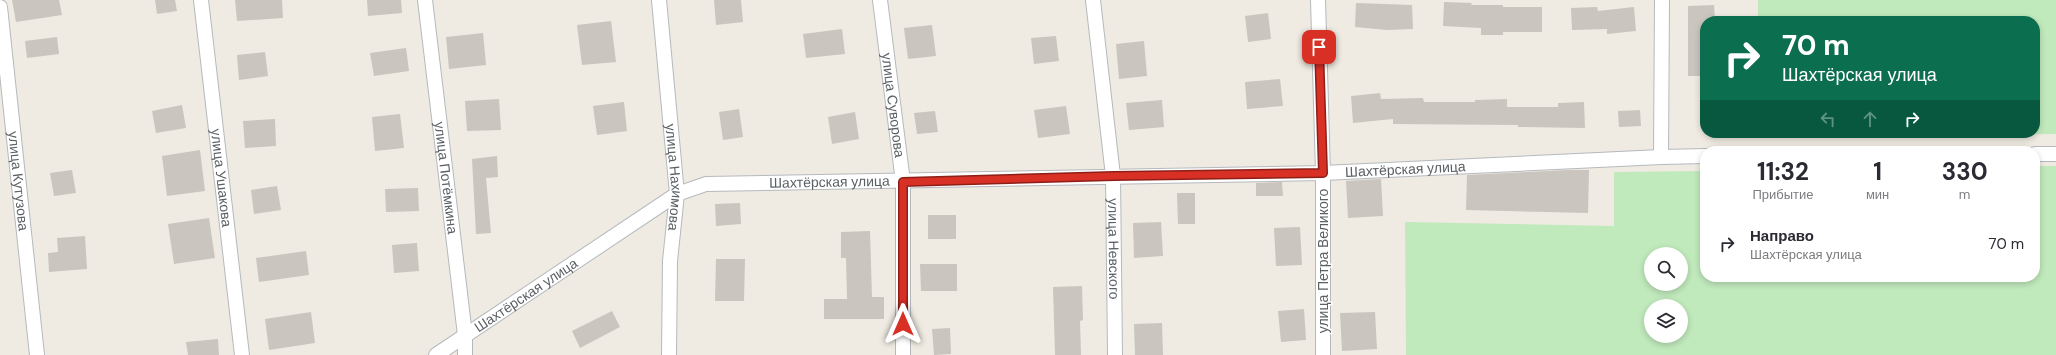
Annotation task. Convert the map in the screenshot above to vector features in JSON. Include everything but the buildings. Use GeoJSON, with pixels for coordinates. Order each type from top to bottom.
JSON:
{"type":"FeatureCollection","features":[{"type":"Feature","properties":{"kind":"street","name":"улица Ушакова"},"geometry":{"type":"LineString","coordinates":[[201,0],[242,355]]}},
{"type":"Feature","properties":{"kind":"street","name":"улица Потёмкина"},"geometry":{"type":"LineString","coordinates":[[426,0],[465,335],[465,355]]}},
{"type":"Feature","properties":{"kind":"street","name":"улица Нахимова"},"geometry":{"type":"LineString","coordinates":[[659,0],[677,194],[670,261],[669,355]]}},
{"type":"Feature","properties":{"kind":"street","name":"улица Суворова"},"geometry":{"type":"LineString","coordinates":[[880,0],[903,182],[903,355]]}},
{"type":"Feature","properties":{"kind":"street","name":"улица Невского"},"geometry":{"type":"LineString","coordinates":[[1093,0],[1114,176],[1116,355]]}},
{"type":"Feature","properties":{"kind":"street","name":"улица Петра Великого"},"geometry":{"type":"LineString","coordinates":[[1318,0],[1323,173],[1322,355]]}},
{"type":"Feature","properties":{"kind":"street"},"geometry":{"type":"LineString","coordinates":[[1661,157],[1662,0]]}},
{"type":"Feature","properties":{"kind":"street","name":"улица Кутузова"},"geometry":{"type":"LineString","coordinates":[[0,7],[37,355]]}},
{"type":"Feature","properties":{"kind":"street"},"geometry":{"type":"LineString","coordinates":[[2040,154],[2056,154]]}},
{"type":"Feature","properties":{"kind":"street","name":"Шахтёрская улица"},"geometry":{"type":"LineString","coordinates":[[436,355],[677,194],[706,184],[903,182],[1114,176],[1323,173],[1700,156]]}},
{"type":"Feature","properties":{"kind":"green space"},"geometry":{"type":"Polygon","coordinates":[[[1758,0],[2056,0],[2056,134],[2040,134],[2040,16],[1758,16],[1758,0]]]}},
{"type":"Feature","properties":{"kind":"green space"},"geometry":{"type":"Polygon","coordinates":[[[2040,166],[2056,166],[2056,355],[1406,355],[1405,222],[1614,226],[1614,172],[1700,171],[1700,282],[2040,282],[2040,166]]]}},
{"type":"Feature","properties":{"kind":"route"},"geometry":{"type":"LineString","coordinates":[[903,324],[903,182],[1114,176],[1323,173],[1319,47]]}}]}
